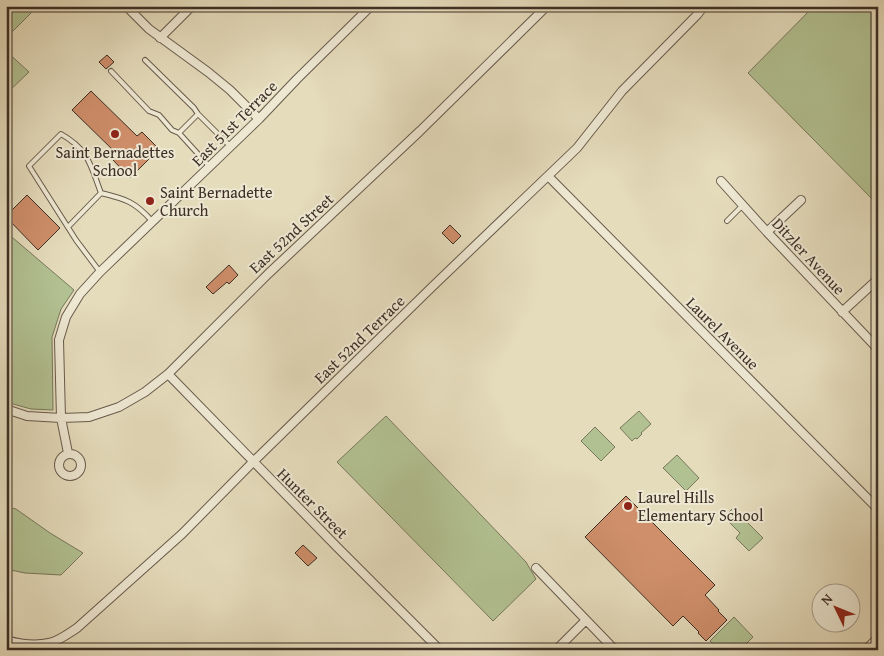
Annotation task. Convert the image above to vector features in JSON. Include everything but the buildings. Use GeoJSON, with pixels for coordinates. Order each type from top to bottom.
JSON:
{"type":"FeatureCollection","features":[{"type":"Feature","properties":{"kind":"street"},"geometry":{"type":"LineString","coordinates":[[126,6],[160,38],[230,90],[259,119]]}},
{"type":"Feature","properties":{"kind":"street"},"geometry":{"type":"LineString","coordinates":[[160,38],[192,6]]}},
{"type":"Feature","properties":{"kind":"street","name":"East 51st Terrace"},"geometry":{"type":"LineString","coordinates":[[61,418],[59,340],[66,317],[80,294],[100,272],[259,119],[371,6]]}},
{"type":"Feature","properties":{"kind":"street","name":"East 52nd Street"},"geometry":{"type":"LineString","coordinates":[[6,409],[27,416],[89,417],[119,407],[145,392],[168,374],[268,274],[420,131],[547,6]]}},
{"type":"Feature","properties":{"kind":"street","name":"East 52nd Terrace"},"geometry":{"type":"LineString","coordinates":[[6,640],[22,644],[50,643],[61,638],[77,628],[182,534],[433,286],[577,148],[622,92],[704,6]]}},
{"type":"Feature","properties":{"kind":"street","name":"Laurel Avenue"},"geometry":{"type":"LineString","coordinates":[[548,176],[878,509]]}},
{"type":"Feature","properties":{"kind":"street","name":"Ditzler Avenue"},"geometry":{"type":"LineString","coordinates":[[721,181],[878,349]]}},
{"type":"Feature","properties":{"kind":"street"},"geometry":{"type":"LineString","coordinates":[[767,232],[801,200]]}},
{"type":"Feature","properties":{"kind":"street"},"geometry":{"type":"LineString","coordinates":[[842,312],[878,279]]}},
{"type":"Feature","properties":{"kind":"street","name":"Hunter Street"},"geometry":{"type":"LineString","coordinates":[[168,374],[337,548],[440,650]]}},
{"type":"Feature","properties":{"kind":"street"},"geometry":{"type":"LineString","coordinates":[[61,418],[68,453]]}},
{"type":"Feature","properties":{"kind":"street"},"geometry":{"type":"LineString","coordinates":[[536,568],[615,650]]}},
{"type":"Feature","properties":{"kind":"street"},"geometry":{"type":"LineString","coordinates":[[556,650],[586,620]]}},
{"type":"Feature","properties":{"kind":"street"},"geometry":{"type":"LineString","coordinates":[[867,650],[878,639]]}},
{"type":"Feature","properties":{"kind":"lane"},"geometry":{"type":"LineString","coordinates":[[145,60],[230,146]]}},
{"type":"Feature","properties":{"kind":"lane"},"geometry":{"type":"LineString","coordinates":[[110,71],[149,111],[159,114],[172,130],[178,133],[210,166]]}},
{"type":"Feature","properties":{"kind":"lane"},"geometry":{"type":"LineString","coordinates":[[178,133],[198,114]]}},
{"type":"Feature","properties":{"kind":"lane"},"geometry":{"type":"LineString","coordinates":[[100,272],[29,166],[60,134],[72,140],[80,147],[88,159],[101,193]]}},
{"type":"Feature","properties":{"kind":"lane"},"geometry":{"type":"LineString","coordinates":[[101,193],[116,196],[130,202],[140,208],[153,221]]}},
{"type":"Feature","properties":{"kind":"lane"},"geometry":{"type":"LineString","coordinates":[[68,226],[101,193]]}},
{"type":"Feature","properties":{"kind":"lane"},"geometry":{"type":"LineString","coordinates":[[726,221],[743,205]]}},
{"type":"Feature","properties":{"kind":"green space"},"geometry":{"type":"Polygon","coordinates":[[[6,6],[38,6],[6,38],[6,6]]]}},
{"type":"Feature","properties":{"kind":"green space"},"geometry":{"type":"Polygon","coordinates":[[[814,6],[878,6],[878,205],[748,73],[814,6]]]}},
{"type":"Feature","properties":{"kind":"green space"},"geometry":{"type":"Polygon","coordinates":[[[6,51],[29,72],[6,94],[6,51]]]}},
{"type":"Feature","properties":{"kind":"green space"},"geometry":{"type":"Polygon","coordinates":[[[6,232],[74,290],[61,309],[52,337],[53,410],[31,409],[6,402],[6,232]]]}},
{"type":"Feature","properties":{"kind":"green space"},"geometry":{"type":"Polygon","coordinates":[[[639,411],[651,424],[637,439],[635,438],[632,441],[620,428],[639,411]]]}},
{"type":"Feature","properties":{"kind":"green space"},"geometry":{"type":"Polygon","coordinates":[[[386,416],[526,562],[536,579],[493,621],[337,462],[386,416]]]}},
{"type":"Feature","properties":{"kind":"green space"},"geometry":{"type":"Polygon","coordinates":[[[595,427],[615,447],[601,461],[581,441],[595,427]]]}},
{"type":"Feature","properties":{"kind":"green space"},"geometry":{"type":"Polygon","coordinates":[[[677,455],[699,478],[686,491],[663,468],[677,455]]]}},
{"type":"Feature","properties":{"kind":"green space"},"geometry":{"type":"Polygon","coordinates":[[[6,507],[16,509],[83,553],[61,575],[25,573],[6,569],[6,507]]]}},
{"type":"Feature","properties":{"kind":"green space"},"geometry":{"type":"Polygon","coordinates":[[[733,508],[763,538],[749,551],[736,538],[740,533],[724,517],[733,508]]]}},
{"type":"Feature","properties":{"kind":"green space"},"geometry":{"type":"Polygon","coordinates":[[[734,617],[753,637],[740,650],[719,650],[710,641],[734,617]]]}},
{"type":"Feature","properties":{"kind":"place","name":"Saint Bernadettes School"},"geometry":{"type":"Point","coordinates":[115,134]}},
{"type":"Feature","properties":{"kind":"place","name":"Saint Bernadette Church"},"geometry":{"type":"Point","coordinates":[150,201]}},
{"type":"Feature","properties":{"kind":"place","name":"Laurel Hills Elementary School"},"geometry":{"type":"Point","coordinates":[628,506]}}]}
